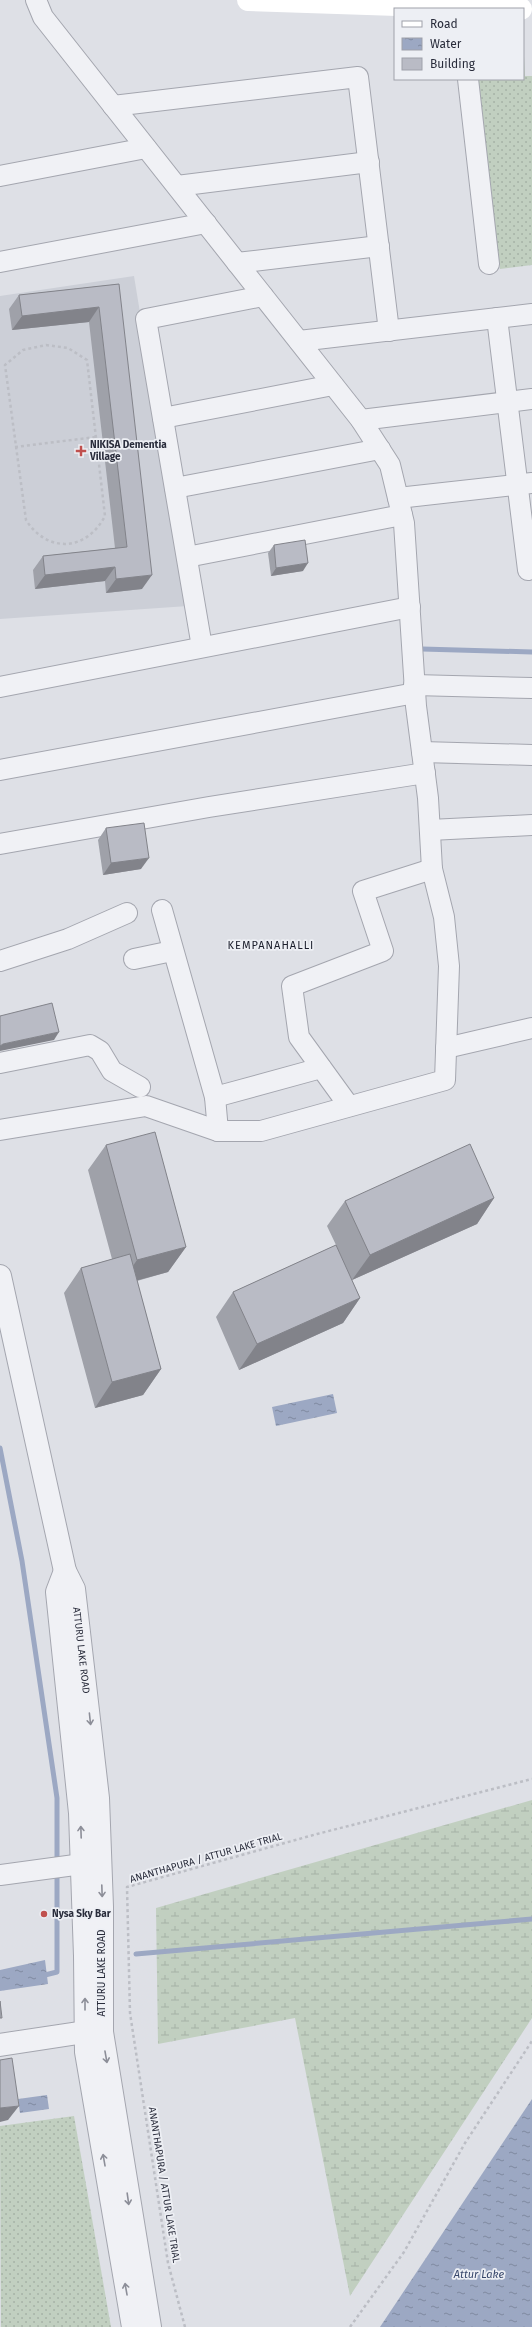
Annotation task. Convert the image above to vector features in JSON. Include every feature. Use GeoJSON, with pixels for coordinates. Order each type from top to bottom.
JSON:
{"type":"FeatureCollection","features":[{"type":"Feature","properties":{"kind":"main road"},"geometry":{"type":"LineString","coordinates":[[248,0],[501,8]]}},
{"type":"Feature","properties":{"kind":"street"},"geometry":{"type":"LineString","coordinates":[[0,1130],[146,1106],[218,1131],[261,1131],[445,1080],[449,966],[444,917],[432,869],[425,773],[415,689],[410,607],[400,506],[390,465],[361,420],[43,17],[36,0]]}},
{"type":"Feature","properties":{"kind":"street"},"geometry":{"type":"LineString","coordinates":[[113,106],[358,77],[389,331]]}},
{"type":"Feature","properties":{"kind":"street"},"geometry":{"type":"LineString","coordinates":[[468,80],[489,264]]}},
{"type":"Feature","properties":{"kind":"street"},"geometry":{"type":"LineString","coordinates":[[0,176],[146,148]]}},
{"type":"Feature","properties":{"kind":"street"},"geometry":{"type":"LineString","coordinates":[[176,186],[369,162]]}},
{"type":"Feature","properties":{"kind":"street"},"geometry":{"type":"LineString","coordinates":[[0,262],[206,223]]}},
{"type":"Feature","properties":{"kind":"street"},"geometry":{"type":"LineString","coordinates":[[237,263],[378,246]]}},
{"type":"Feature","properties":{"kind":"street"},"geometry":{"type":"LineString","coordinates":[[202,647],[146,319],[263,296]]}},
{"type":"Feature","properties":{"kind":"street"},"geometry":{"type":"LineString","coordinates":[[299,341],[532,314]]}},
{"type":"Feature","properties":{"kind":"street"},"geometry":{"type":"LineString","coordinates":[[497,318],[508,402],[525,484],[528,570],[532,569]]}},
{"type":"Feature","properties":{"kind":"street"},"geometry":{"type":"LineString","coordinates":[[163,418],[333,385]]}},
{"type":"Feature","properties":{"kind":"street"},"geometry":{"type":"LineString","coordinates":[[361,420],[532,399]]}},
{"type":"Feature","properties":{"kind":"street"},"geometry":{"type":"LineString","coordinates":[[175,488],[380,449]]}},
{"type":"Feature","properties":{"kind":"street"},"geometry":{"type":"LineString","coordinates":[[187,557],[400,506],[525,484]]}},
{"type":"Feature","properties":{"kind":"street"},"geometry":{"type":"LineString","coordinates":[[0,687],[410,607]]}},
{"type":"Feature","properties":{"kind":"street"},"geometry":{"type":"LineString","coordinates":[[0,770],[415,689],[532,688]]}},
{"type":"Feature","properties":{"kind":"street"},"geometry":{"type":"LineString","coordinates":[[422,752],[532,755]]}},
{"type":"Feature","properties":{"kind":"street"},"geometry":{"type":"LineString","coordinates":[[0,844],[209,807],[425,773]]}},
{"type":"Feature","properties":{"kind":"street"},"geometry":{"type":"LineString","coordinates":[[430,830],[532,825]]}},
{"type":"Feature","properties":{"kind":"street"},"geometry":{"type":"LineString","coordinates":[[349,1106],[299,1037],[292,986],[383,951],[363,892],[432,869]]}},
{"type":"Feature","properties":{"kind":"street"},"geometry":{"type":"LineString","coordinates":[[162,910],[172,951],[214,1097],[218,1131]]}},
{"type":"Feature","properties":{"kind":"street"},"geometry":{"type":"LineString","coordinates":[[0,961],[68,939],[127,913]]}},
{"type":"Feature","properties":{"kind":"street"},"geometry":{"type":"LineString","coordinates":[[134,959],[172,951]]}},
{"type":"Feature","properties":{"kind":"street"},"geometry":{"type":"LineString","coordinates":[[446,1048],[532,1028]]}},
{"type":"Feature","properties":{"kind":"street"},"geometry":{"type":"LineString","coordinates":[[0,1063],[90,1045],[100,1051],[112,1071],[140,1087]]}},
{"type":"Feature","properties":{"kind":"street"},"geometry":{"type":"LineString","coordinates":[[214,1097],[321,1068]]}},
{"type":"Feature","properties":{"kind":"street","name":"ATTURU LAKE ROAD"},"geometry":{"type":"LineString","coordinates":[[0,1276],[65,1571],[57,1592],[80,1814],[91,1863],[102,2032],[150,2327]]}},
{"type":"Feature","properties":{"kind":"street"},"geometry":{"type":"LineString","coordinates":[[0,1875],[91,1863]]}},
{"type":"Feature","properties":{"kind":"street","name":"ATTURU LAKE ROAD"},"geometry":{"type":"LineString","coordinates":[[91,1863],[85,2032],[86,2052],[133,2327]]}},
{"type":"Feature","properties":{"kind":"street"},"geometry":{"type":"LineString","coordinates":[[0,2045],[85,2032]]}},
{"type":"Feature","properties":{"kind":"path"},"geometry":{"type":"LineString","coordinates":[[46,345],[68,348],[87,360],[105,516],[95,531],[80,541],[72,543],[54,543],[45,539],[31,528],[26,520],[15,447],[5,365],[23,350],[46,345]]}},
{"type":"Feature","properties":{"kind":"path"},"geometry":{"type":"LineString","coordinates":[[15,447],[96,437]]}},
{"type":"Feature","properties":{"kind":"path","name":"ANANTHAPURA / ATTUR LAKE TRIAL"},"geometry":{"type":"LineString","coordinates":[[185,2327],[168,2263],[130,2013],[127,1887],[317,1834],[532,1779]]}},
{"type":"Feature","properties":{"kind":"path"},"geometry":{"type":"LineString","coordinates":[[350,2327],[404,2252],[465,2143],[532,2041]]}},
{"type":"Feature","properties":{"kind":"shaded area","name":"NIKISA Dementia Village"},"geometry":{"type":"Polygon","coordinates":[[[134,276],[188,606],[0,619],[0,296],[134,276]]]}},
{"type":"Feature","properties":{"kind":"green space"},"geometry":{"type":"Polygon","coordinates":[[[524,56],[525,76],[532,76],[532,265],[500,269],[477,80],[524,80],[524,56]]]}},
{"type":"Feature","properties":{"kind":"green space"},"geometry":{"type":"Polygon","coordinates":[[[532,1800],[532,2018],[350,2296],[295,2018],[158,2044],[156,1908],[532,1800]]]}},
{"type":"Feature","properties":{"kind":"green space"},"geometry":{"type":"Polygon","coordinates":[[[74,2116],[111,2327],[1,2327],[0,2126],[74,2116]]]}},
{"type":"Feature","properties":{"kind":"water"},"geometry":{"type":"Polygon","coordinates":[[[333,1394],[337,1413],[276,1426],[272,1407],[333,1394]]]}},
{"type":"Feature","properties":{"kind":"water"},"geometry":{"type":"Polygon","coordinates":[[[45,1960],[48,1984],[0,1991],[0,1970],[45,1960]]]}},
{"type":"Feature","properties":{"kind":"water"},"geometry":{"type":"Polygon","coordinates":[[[47,2095],[49,2109],[20,2113],[18,2099],[47,2095]]]}},
{"type":"Feature","properties":{"kind":"water","name":"Attur Lake"},"geometry":{"type":"Polygon","coordinates":[[[532,2099],[532,2327],[380,2327],[532,2099]]]}},
{"type":"Feature","properties":{"kind":"building"},"geometry":{"type":"Polygon","coordinates":[[[119,284],[152,575],[116,579],[115,567],[45,575],[43,556],[127,547],[99,307],[22,316],[19,295],[119,284]]]}},
{"type":"Feature","properties":{"kind":"building"},"geometry":{"type":"Polygon","coordinates":[[[305,540],[308,563],[276,568],[274,545],[305,540]]]}},
{"type":"Feature","properties":{"kind":"building"},"geometry":{"type":"Polygon","coordinates":[[[144,823],[149,858],[111,863],[106,828],[144,823]]]}},
{"type":"Feature","properties":{"kind":"building"},"geometry":{"type":"Polygon","coordinates":[[[52,1003],[59,1032],[3,1044],[0,1046],[0,1016],[52,1003]]]}},
{"type":"Feature","properties":{"kind":"building"},"geometry":{"type":"Polygon","coordinates":[[[155,1132],[186,1247],[137,1260],[106,1145],[155,1132]]]}},
{"type":"Feature","properties":{"kind":"building"},"geometry":{"type":"Polygon","coordinates":[[[470,1144],[494,1198],[370,1255],[345,1201],[470,1144]]]}},
{"type":"Feature","properties":{"kind":"building"},"geometry":{"type":"Polygon","coordinates":[[[336,1245],[360,1298],[257,1344],[233,1292],[336,1245]]]}},
{"type":"Feature","properties":{"kind":"building"},"geometry":{"type":"Polygon","coordinates":[[[130,1254],[161,1369],[112,1382],[81,1268],[130,1254]]]}},
{"type":"Feature","properties":{"kind":"building"},"geometry":{"type":"Polygon","coordinates":[[[0,2001],[2,2018],[0,2018],[0,2001]]]}},
{"type":"Feature","properties":{"kind":"building"},"geometry":{"type":"Polygon","coordinates":[[[12,2058],[19,2106],[0,2108],[0,2060],[12,2058]]]}},
{"type":"Feature","properties":{"kind":"waterway"},"geometry":{"type":"LineString","coordinates":[[422,649],[532,652]]}},
{"type":"Feature","properties":{"kind":"waterway"},"geometry":{"type":"LineString","coordinates":[[0,1448],[22,1561],[57,1798],[57,1864]]}},
{"type":"Feature","properties":{"kind":"waterway"},"geometry":{"type":"LineString","coordinates":[[41,1976],[57,1972],[57,1872]]}},
{"type":"Feature","properties":{"kind":"waterway"},"geometry":{"type":"LineString","coordinates":[[136,1954],[532,1919]]}},
{"type":"Feature","properties":{"kind":"place","name":"NIKISA Dementia Village"},"geometry":{"type":"Point","coordinates":[81,451]}},
{"type":"Feature","properties":{"kind":"place","name":"Nysa Sky Bar"},"geometry":{"type":"Point","coordinates":[44,1914]}},
{"type":"Feature","properties":{"kind":"district","name":"KEMPANAHALLI"},"geometry":{"type":"Point","coordinates":[271,945]}}]}
